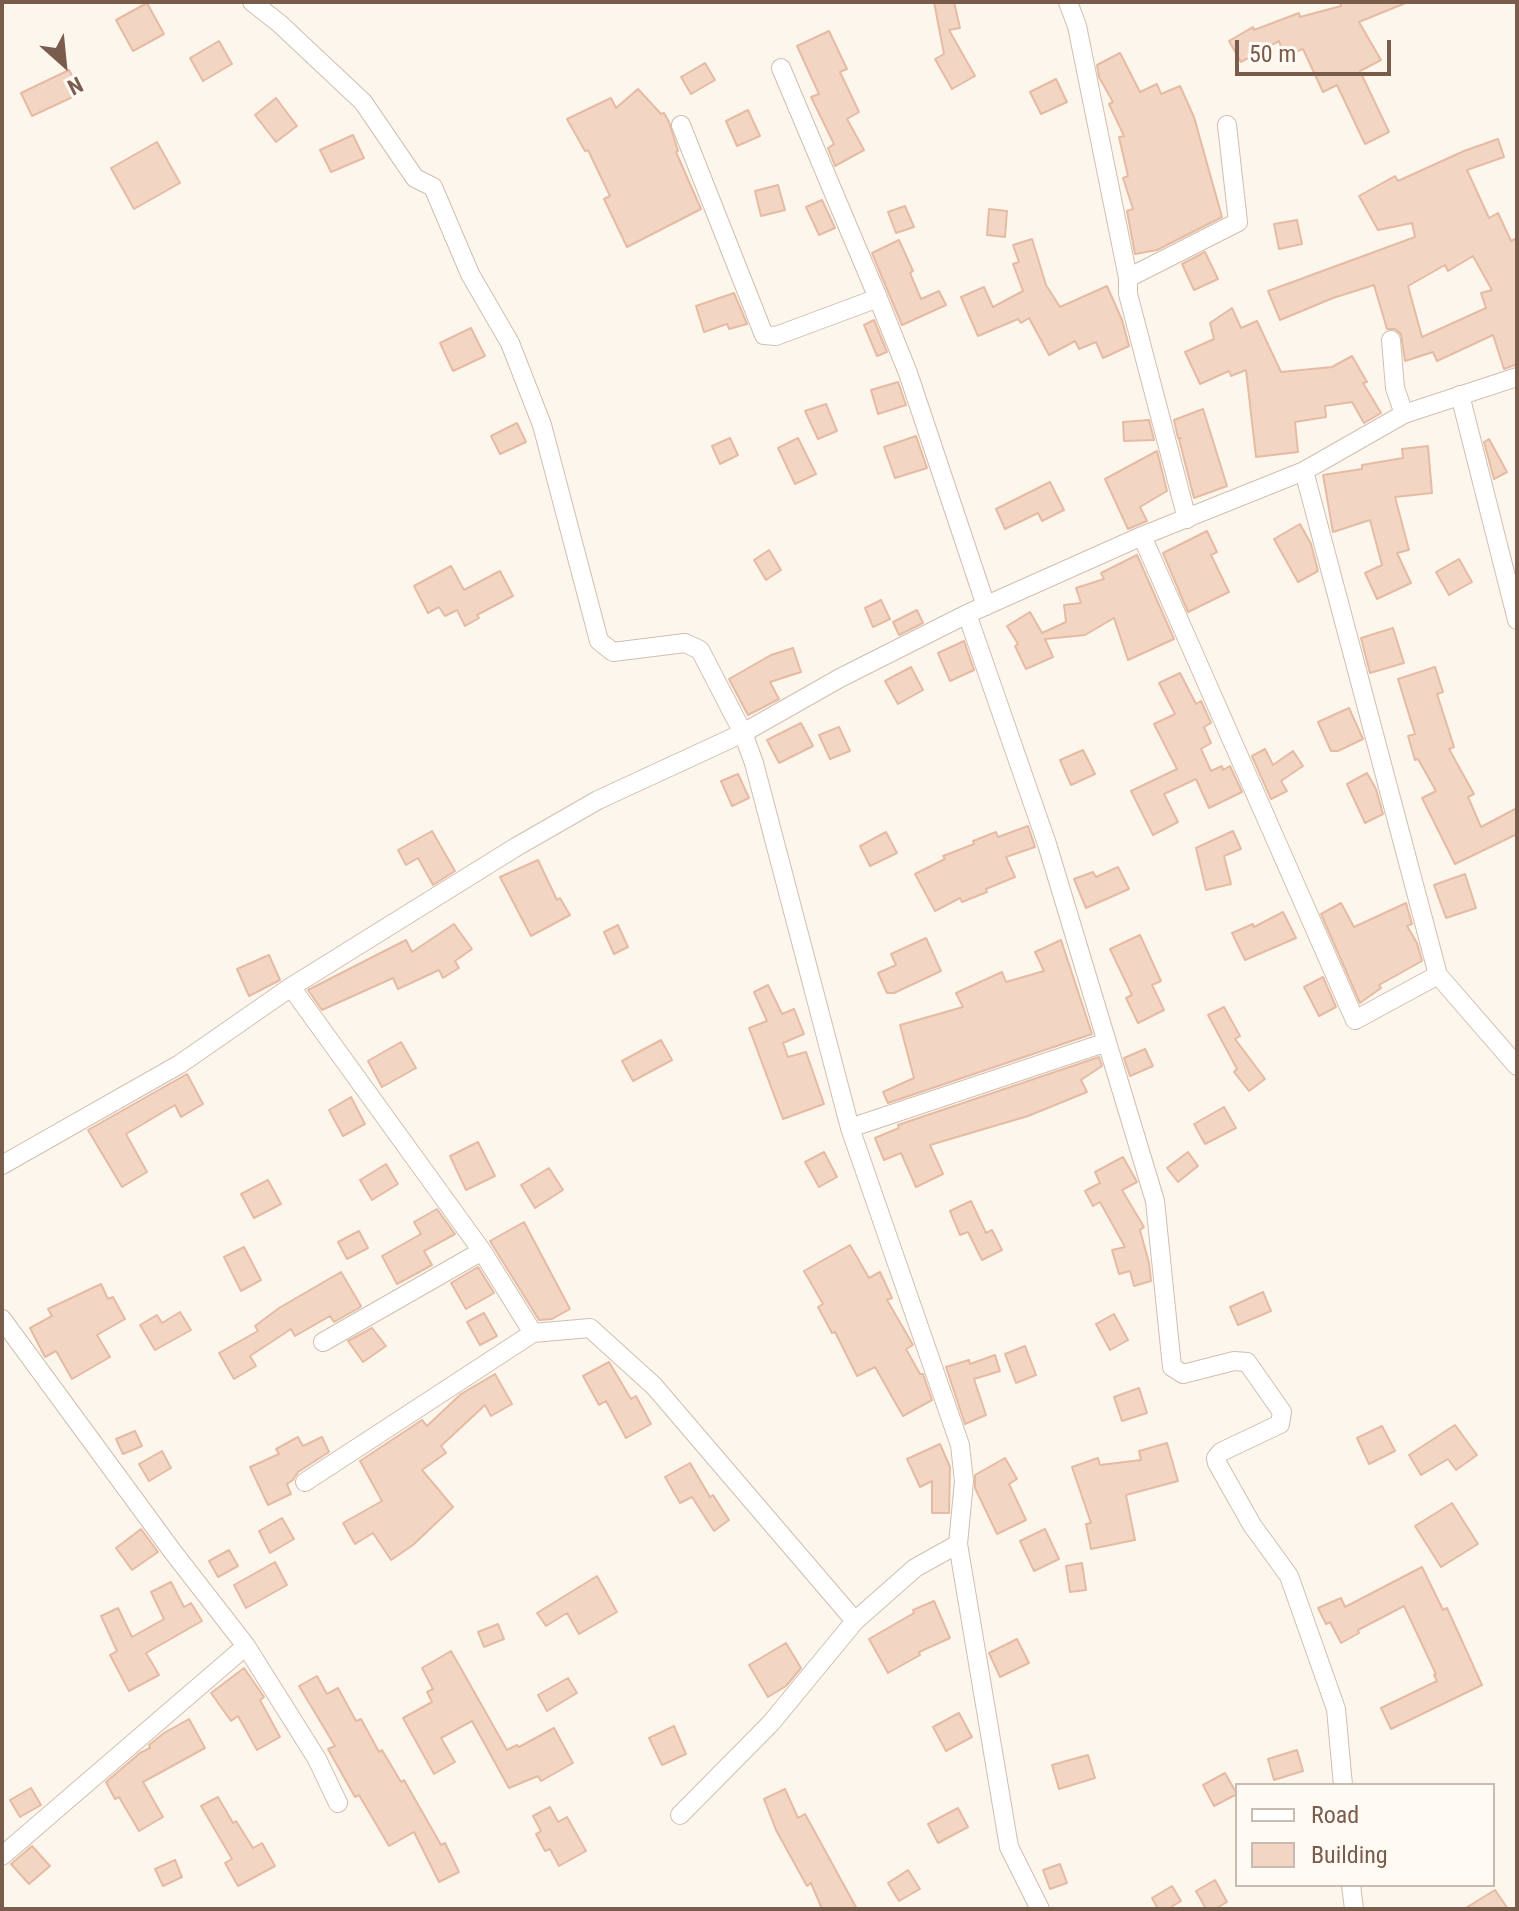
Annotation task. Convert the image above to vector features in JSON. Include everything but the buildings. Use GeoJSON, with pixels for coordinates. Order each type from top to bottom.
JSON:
{"type":"FeatureCollection","features":[{"type":"Feature","properties":{"kind":"street"},"geometry":{"type":"LineString","coordinates":[[252,2],[363,102],[415,178],[433,187],[470,274],[510,343],[542,425],[599,641],[613,652],[685,643],[700,650],[743,733],[754,763],[850,1128],[960,1445],[964,1481],[958,1544],[1009,1847],[1040,1909]]}},
{"type":"Feature","properties":{"kind":"street"},"geometry":{"type":"LineString","coordinates":[[1068,2],[1077,26],[1128,278],[1128,294],[1187,519]]}},
{"type":"Feature","properties":{"kind":"street"},"geometry":{"type":"LineString","coordinates":[[781,68],[908,373],[986,606]]}},
{"type":"Feature","properties":{"kind":"street"},"geometry":{"type":"LineString","coordinates":[[681,125],[764,335],[776,336],[878,298]]}},
{"type":"Feature","properties":{"kind":"street"},"geometry":{"type":"LineString","coordinates":[[1128,278],[1238,222],[1227,125]]}},
{"type":"Feature","properties":{"kind":"street"},"geometry":{"type":"LineString","coordinates":[[1391,340],[1395,388],[1404,414]]}},
{"type":"Feature","properties":{"kind":"street"},"geometry":{"type":"LineString","coordinates":[[2,1165],[180,1064],[291,987],[516,847],[598,800],[743,733],[840,678],[967,614],[1142,536],[1304,471],[1404,414],[1517,377]]}},
{"type":"Feature","properties":{"kind":"street"},"geometry":{"type":"LineString","coordinates":[[1460,395],[1517,620]]}},
{"type":"Feature","properties":{"kind":"street"},"geometry":{"type":"LineString","coordinates":[[1304,471],[1438,975],[1517,1066]]}},
{"type":"Feature","properties":{"kind":"street"},"geometry":{"type":"LineString","coordinates":[[1142,536],[1355,1020],[1438,975]]}},
{"type":"Feature","properties":{"kind":"street"},"geometry":{"type":"LineString","coordinates":[[967,614],[1047,844],[1155,1201],[1172,1367],[1183,1374],[1234,1361],[1247,1362],[1282,1412],[1280,1424],[1221,1452],[1216,1458],[1252,1525],[1289,1576],[1336,1709],[1343,1783]]}},
{"type":"Feature","properties":{"kind":"street"},"geometry":{"type":"LineString","coordinates":[[291,987],[482,1251],[533,1333]]}},
{"type":"Feature","properties":{"kind":"street"},"geometry":{"type":"LineString","coordinates":[[850,1128],[1107,1042]]}},
{"type":"Feature","properties":{"kind":"street"},"geometry":{"type":"LineString","coordinates":[[323,1342],[482,1251]]}},
{"type":"Feature","properties":{"kind":"street"},"geometry":{"type":"LineString","coordinates":[[2,1319],[246,1646],[317,1759],[338,1803]]}},
{"type":"Feature","properties":{"kind":"street"},"geometry":{"type":"LineString","coordinates":[[305,1482],[533,1333],[590,1328],[654,1386],[855,1621]]}},
{"type":"Feature","properties":{"kind":"street"},"geometry":{"type":"LineString","coordinates":[[680,1815],[771,1723],[855,1621],[915,1568],[958,1544]]}},
{"type":"Feature","properties":{"kind":"street"},"geometry":{"type":"LineString","coordinates":[[2,1856],[246,1646]]}},
{"type":"Feature","properties":{"kind":"street"},"geometry":{"type":"LineString","coordinates":[[1351,1887],[1354,1909]]}}]}
